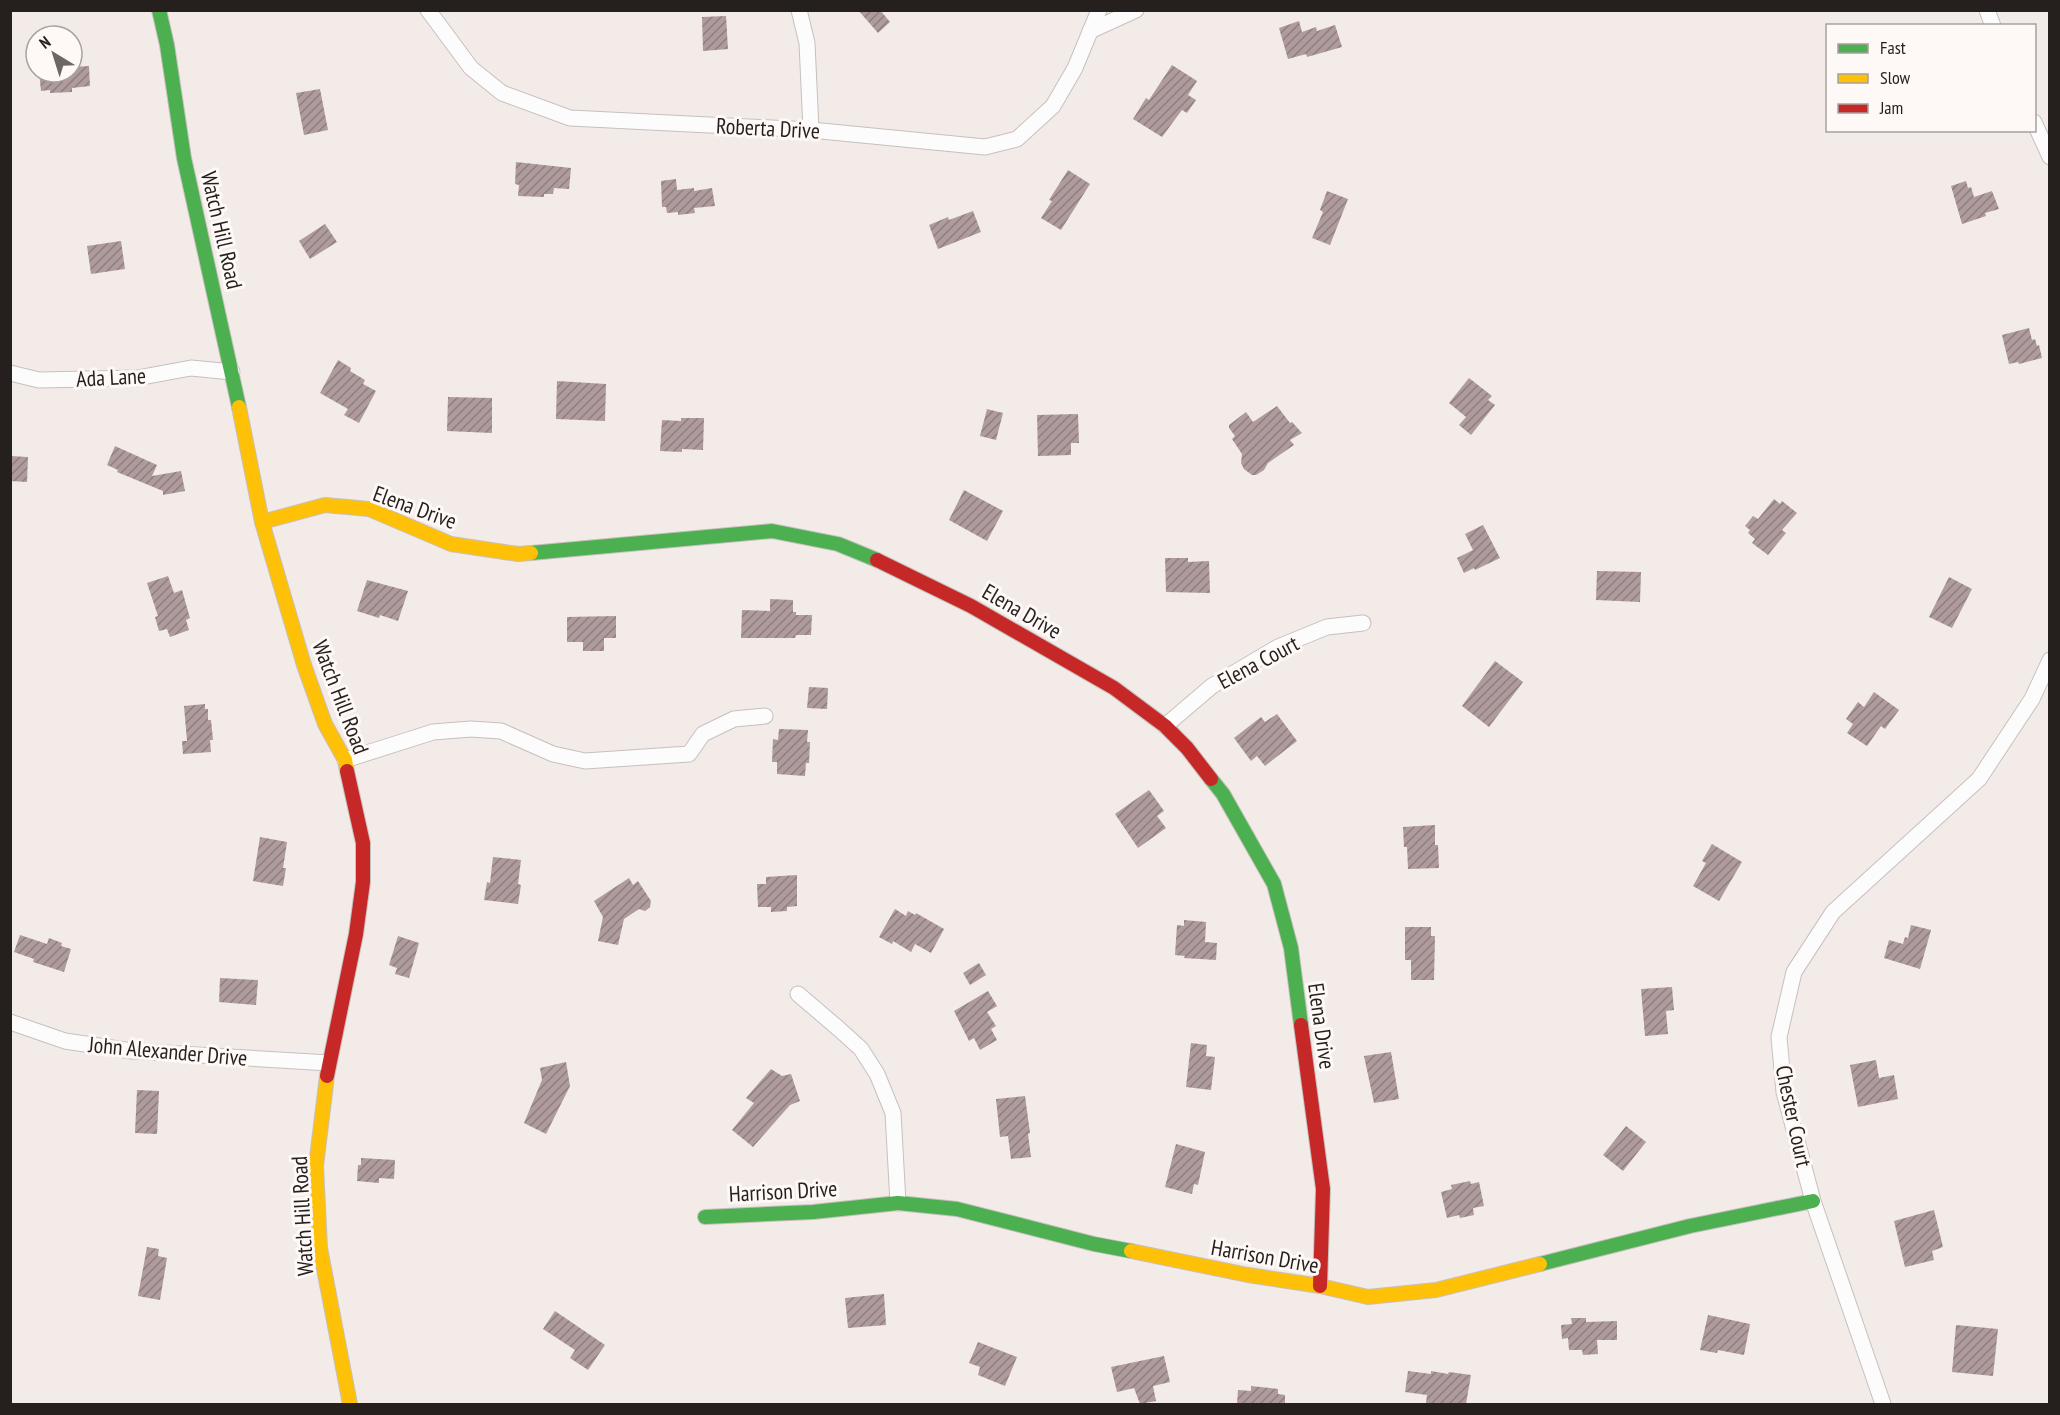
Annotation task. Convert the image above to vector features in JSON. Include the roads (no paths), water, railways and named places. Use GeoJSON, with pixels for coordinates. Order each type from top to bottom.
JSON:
{"type":"FeatureCollection","features":[{"type":"Feature","properties":{"kind":"street","name":"Watch Hill Road"},"geometry":{"type":"LineString","coordinates":[[159,10],[167,45],[184,158],[232,372],[262,522],[304,665],[325,724],[345,760],[363,843],[363,882],[356,934],[329,1063],[316,1166],[320,1248],[350,1404]]}},
{"type":"Feature","properties":{"kind":"street","name":"Roberta Drive"},"geometry":{"type":"LineString","coordinates":[[428,10],[471,68],[502,93],[570,118],[811,130],[986,147],[1017,139],[1053,106],[1075,68],[1099,10]]}},
{"type":"Feature","properties":{"kind":"street"},"geometry":{"type":"LineString","coordinates":[[799,10],[807,43],[811,130]]}},
{"type":"Feature","properties":{"kind":"street"},"geometry":{"type":"LineString","coordinates":[[1090,31],[1136,10]]}},
{"type":"Feature","properties":{"kind":"street"},"geometry":{"type":"LineString","coordinates":[[1987,10],[1993,24]]}},
{"type":"Feature","properties":{"kind":"street"},"geometry":{"type":"LineString","coordinates":[[2036,127],[2049,157]]}},
{"type":"Feature","properties":{"kind":"street","name":"Ada Lane"},"geometry":{"type":"LineString","coordinates":[[10,373],[46,380],[137,378],[191,368],[232,372]]}},
{"type":"Feature","properties":{"kind":"street","name":"Elena Drive"},"geometry":{"type":"LineString","coordinates":[[262,522],[325,505],[369,509],[451,544],[518,554],[772,531],[838,544],[886,564],[972,606],[1114,688],[1165,726],[1187,748],[1223,794],[1274,884],[1291,948],[1323,1189],[1320,1286]]}},
{"type":"Feature","properties":{"kind":"street","name":"Elena Court"},"geometry":{"type":"LineString","coordinates":[[1165,726],[1212,686],[1278,647],[1328,627],[1363,623]]}},
{"type":"Feature","properties":{"kind":"street","name":"Chester Court"},"geometry":{"type":"LineString","coordinates":[[1883,1404],[1814,1201],[1784,1092],[1779,1037],[1794,972],[1833,912],[1979,779],[2032,699],[2049,660]]}},
{"type":"Feature","properties":{"kind":"street"},"geometry":{"type":"LineString","coordinates":[[345,760],[433,732],[471,729],[501,732],[553,754],[585,761],[689,754],[703,734],[734,719],[765,716]]}},
{"type":"Feature","properties":{"kind":"street"},"geometry":{"type":"LineString","coordinates":[[798,994],[861,1049],[877,1074],[893,1113],[898,1203]]}},
{"type":"Feature","properties":{"kind":"street","name":"John Alexander Drive"},"geometry":{"type":"LineString","coordinates":[[10,1022],[65,1041],[132,1051],[329,1063]]}},
{"type":"Feature","properties":{"kind":"street","name":"Harrison Drive"},"geometry":{"type":"LineString","coordinates":[[705,1217],[813,1212],[898,1203],[957,1209],[1094,1244],[1368,1297],[1436,1290],[1690,1226],[1814,1201]]}}]}
